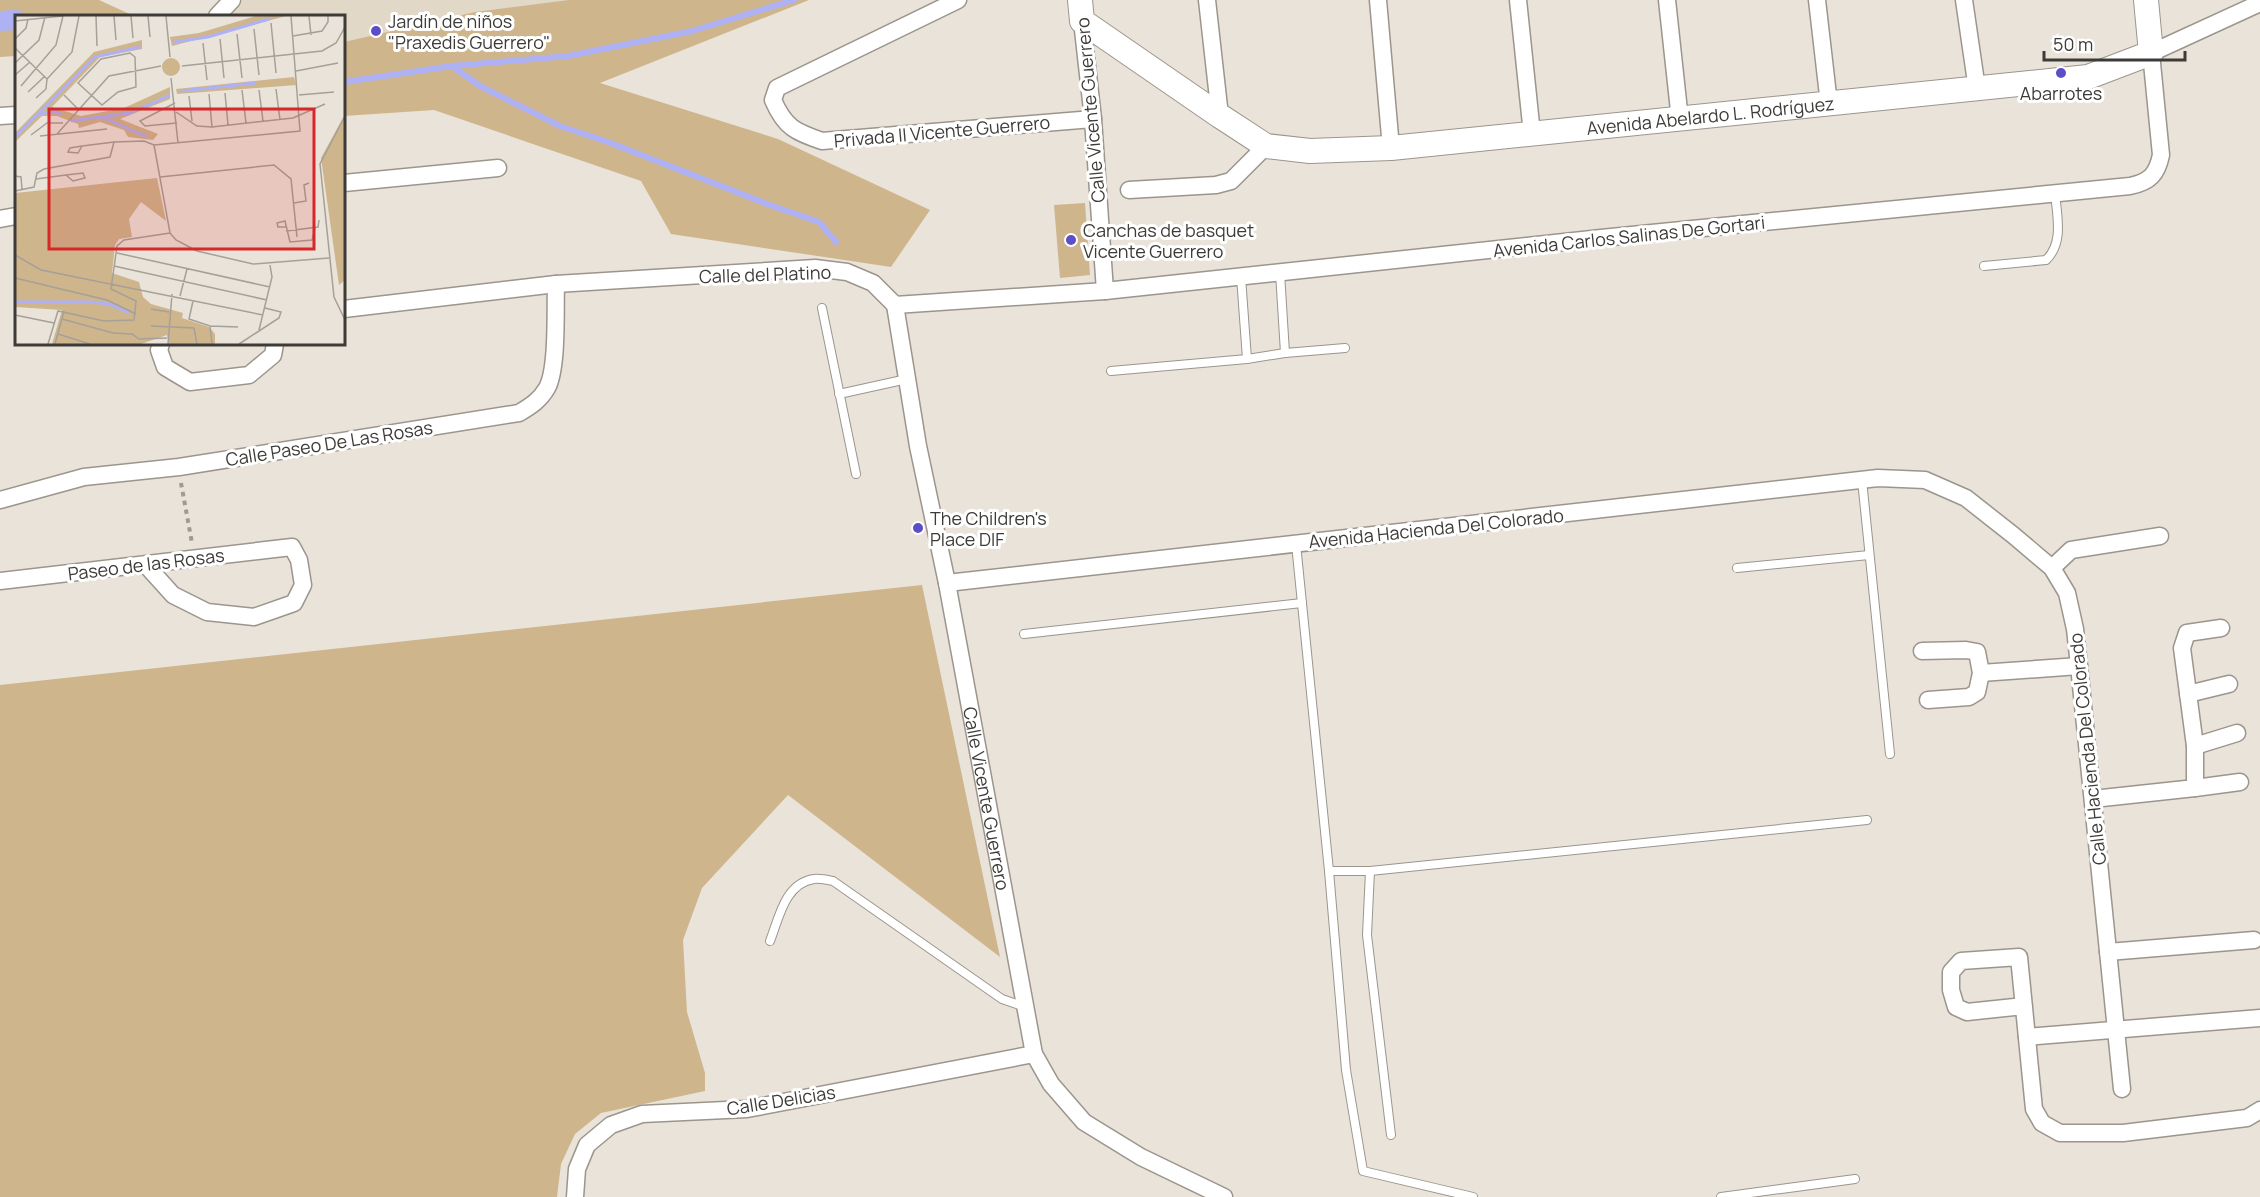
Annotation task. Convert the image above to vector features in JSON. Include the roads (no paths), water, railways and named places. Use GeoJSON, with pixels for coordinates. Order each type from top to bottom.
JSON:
{"type":"FeatureCollection","features":[{"type":"Feature","properties":{"kind":"street"},"geometry":{"type":"LineString","coordinates":[[218,15],[232,0]]}},
{"type":"Feature","properties":{"kind":"street","name":"Privada II Vicente Guerrero"},"geometry":{"type":"LineString","coordinates":[[958,0],[777,88],[773,100],[779,115],[795,131],[822,141],[1093,119]]}},
{"type":"Feature","properties":{"kind":"street"},"geometry":{"type":"LineString","coordinates":[[1207,0],[1220,116]]}},
{"type":"Feature","properties":{"kind":"street"},"geometry":{"type":"LineString","coordinates":[[1378,0],[1391,148]]}},
{"type":"Feature","properties":{"kind":"street"},"geometry":{"type":"LineString","coordinates":[[1518,0],[1532,134]]}},
{"type":"Feature","properties":{"kind":"street"},"geometry":{"type":"LineString","coordinates":[[1667,0],[1680,120]]}},
{"type":"Feature","properties":{"kind":"street"},"geometry":{"type":"LineString","coordinates":[[1817,0],[1829,104]]}},
{"type":"Feature","properties":{"kind":"street"},"geometry":{"type":"LineString","coordinates":[[1964,0],[1977,89]]}},
{"type":"Feature","properties":{"kind":"street"},"geometry":{"type":"LineString","coordinates":[[2146,0],[2151,53],[2260,3]]}},
{"type":"Feature","properties":{"kind":"street","name":"Avenida Abelardo L. Rodríguez"},"geometry":{"type":"LineString","coordinates":[[1081,10],[1220,116],[1266,146],[1310,151],[1391,148],[2088,77],[2151,53]]}},
{"type":"Feature","properties":{"kind":"street","name":"Calle Vicente Guerrero"},"geometry":{"type":"LineString","coordinates":[[1081,10],[1093,119],[1105,291]]}},
{"type":"Feature","properties":{"kind":"street","name":"Avenida Carlos Salinas De Gortari"},"geometry":{"type":"LineString","coordinates":[[1105,291],[2142,184],[2152,177],[2158,168],[2161,155],[2151,53]]}},
{"type":"Feature","properties":{"kind":"street"},"geometry":{"type":"LineString","coordinates":[[0,116],[15,115]]}},
{"type":"Feature","properties":{"kind":"street"},"geometry":{"type":"LineString","coordinates":[[1129,190],[1216,185],[1231,181],[1266,146]]}},
{"type":"Feature","properties":{"kind":"street"},"geometry":{"type":"LineString","coordinates":[[345,183],[498,168]]}},
{"type":"Feature","properties":{"kind":"street"},"geometry":{"type":"LineString","coordinates":[[0,219],[15,216]]}},
{"type":"Feature","properties":{"kind":"street","name":"Calle del Platino"},"geometry":{"type":"LineString","coordinates":[[345,309],[556,284],[815,268],[847,272],[873,282],[895,305]]}},
{"type":"Feature","properties":{"kind":"street","name":"Calle Paseo De Las Rosas"},"geometry":{"type":"LineString","coordinates":[[0,500],[84,477],[179,467],[519,413],[536,402],[548,386],[553,367],[556,284]]}},
{"type":"Feature","properties":{"kind":"street"},"geometry":{"type":"LineString","coordinates":[[895,305],[1105,291]]}},
{"type":"Feature","properties":{"kind":"street","name":"Calle Vicente Guerrero"},"geometry":{"type":"LineString","coordinates":[[895,305],[918,446],[947,583],[1034,1054],[1051,1084],[1084,1122],[1140,1157],[1224,1197]]}},
{"type":"Feature","properties":{"kind":"street"},"geometry":{"type":"LineString","coordinates":[[161,345],[159,350],[165,367],[190,382],[249,375],[273,355],[275,345]]}},
{"type":"Feature","properties":{"kind":"street","name":"Avenida Hacienda Del Colorado"},"geometry":{"type":"LineString","coordinates":[[947,583],[1878,478],[1925,480]]}},
{"type":"Feature","properties":{"kind":"street","name":"Calle Hacienda Del Colorado"},"geometry":{"type":"LineString","coordinates":[[1925,480],[1966,498],[2013,535],[2052,568],[2067,593],[2075,629],[2122,1089]]}},
{"type":"Feature","properties":{"kind":"street"},"geometry":{"type":"LineString","coordinates":[[2052,568],[2071,550],[2160,536]]}},
{"type":"Feature","properties":{"kind":"street","name":"Paseo de las Rosas"},"geometry":{"type":"LineString","coordinates":[[0,581],[194,558],[292,547],[299,560],[303,585],[294,603],[254,617],[207,612],[173,595],[145,564]]}},
{"type":"Feature","properties":{"kind":"street"},"geometry":{"type":"LineString","coordinates":[[2195,788],[2195,746],[2182,648],[2187,633],[2221,628]]}},
{"type":"Feature","properties":{"kind":"street"},"geometry":{"type":"LineString","coordinates":[[1922,651],[1977,652],[1981,673],[1977,692],[1969,697],[1928,700]]}},
{"type":"Feature","properties":{"kind":"street"},"geometry":{"type":"LineString","coordinates":[[1981,673],[2079,666]]}},
{"type":"Feature","properties":{"kind":"street"},"geometry":{"type":"LineString","coordinates":[[2188,694],[2229,684]]}},
{"type":"Feature","properties":{"kind":"street"},"geometry":{"type":"LineString","coordinates":[[2195,746],[2237,733]]}},
{"type":"Feature","properties":{"kind":"street"},"geometry":{"type":"LineString","coordinates":[[2093,799],[2240,782]]}},
{"type":"Feature","properties":{"kind":"street"},"geometry":{"type":"LineString","coordinates":[[2108,952],[2254,940]]}},
{"type":"Feature","properties":{"kind":"street"},"geometry":{"type":"LineString","coordinates":[[2024,1006],[1967,1011],[1956,1007],[1951,990],[1951,972],[1961,962],[2019,957],[2024,1006],[2034,1109],[2042,1123],[2060,1133],[2123,1133],[2247,1118],[2260,1110]]}},
{"type":"Feature","properties":{"kind":"street"},"geometry":{"type":"LineString","coordinates":[[2027,1037],[2260,1018]]}},
{"type":"Feature","properties":{"kind":"street","name":"Calle Delicias"},"geometry":{"type":"LineString","coordinates":[[575,1197],[577,1168],[587,1145],[611,1125],[642,1114],[747,1109],[1034,1054]]}},
{"type":"Feature","properties":{"kind":"lane"},"geometry":{"type":"LineString","coordinates":[[1984,266],[2046,260],[2053,253],[2058,243],[2055,193]]}},
{"type":"Feature","properties":{"kind":"lane"},"geometry":{"type":"LineString","coordinates":[[1280,273],[1285,353]]}},
{"type":"Feature","properties":{"kind":"lane"},"geometry":{"type":"LineString","coordinates":[[1241,277],[1247,358]]}},
{"type":"Feature","properties":{"kind":"lane"},"geometry":{"type":"LineString","coordinates":[[822,308],[856,474]]}},
{"type":"Feature","properties":{"kind":"lane"},"geometry":{"type":"LineString","coordinates":[[1111,371],[1345,348]]}},
{"type":"Feature","properties":{"kind":"lane"},"geometry":{"type":"LineString","coordinates":[[839,394],[907,378]]}},
{"type":"Feature","properties":{"kind":"lane"},"geometry":{"type":"LineString","coordinates":[[1862,480],[1890,754]]}},
{"type":"Feature","properties":{"kind":"lane"},"geometry":{"type":"LineString","coordinates":[[1296,544],[1329,871],[1346,1070],[1363,1171],[1473,1197]]}},
{"type":"Feature","properties":{"kind":"lane"},"geometry":{"type":"LineString","coordinates":[[1737,568],[1869,555]]}},
{"type":"Feature","properties":{"kind":"lane"},"geometry":{"type":"LineString","coordinates":[[1024,634],[1302,603]]}},
{"type":"Feature","properties":{"kind":"lane"},"geometry":{"type":"LineString","coordinates":[[1329,871],[1370,871],[1867,820]]}},
{"type":"Feature","properties":{"kind":"lane"},"geometry":{"type":"LineString","coordinates":[[1370,871],[1367,935],[1391,1135]]}},
{"type":"Feature","properties":{"kind":"lane"},"geometry":{"type":"LineString","coordinates":[[771,941],[786,897],[799,885],[814,879],[833,881],[1002,999],[1025,1007]]}},
{"type":"Feature","properties":{"kind":"lane"},"geometry":{"type":"LineString","coordinates":[[1721,1197],[1855,1179]]}},
{"type":"Feature","properties":{"kind":"waterway"},"geometry":{"type":"LineString","coordinates":[[345,82],[452,66],[568,56],[692,31],[794,0]]}},
{"type":"Feature","properties":{"kind":"waterway"},"geometry":{"type":"LineString","coordinates":[[0,21],[15,20]]}},
{"type":"Feature","properties":{"kind":"waterway"},"geometry":{"type":"LineString","coordinates":[[452,66],[480,86],[560,126],[819,222],[836,242]]}},
{"type":"Feature","properties":{"kind":"place","name":"Jardín de niños \"Praxedis Guerrero\""},"geometry":{"type":"Point","coordinates":[376,31]}},
{"type":"Feature","properties":{"kind":"place","name":"Abarrotes"},"geometry":{"type":"Point","coordinates":[2061,73]}},
{"type":"Feature","properties":{"kind":"place","name":"Canchas de basquet Vicente Guerrero"},"geometry":{"type":"Point","coordinates":[1071,240]}},
{"type":"Feature","properties":{"kind":"place","name":"The Children's Place DIF"},"geometry":{"type":"Point","coordinates":[918,528]}}]}
